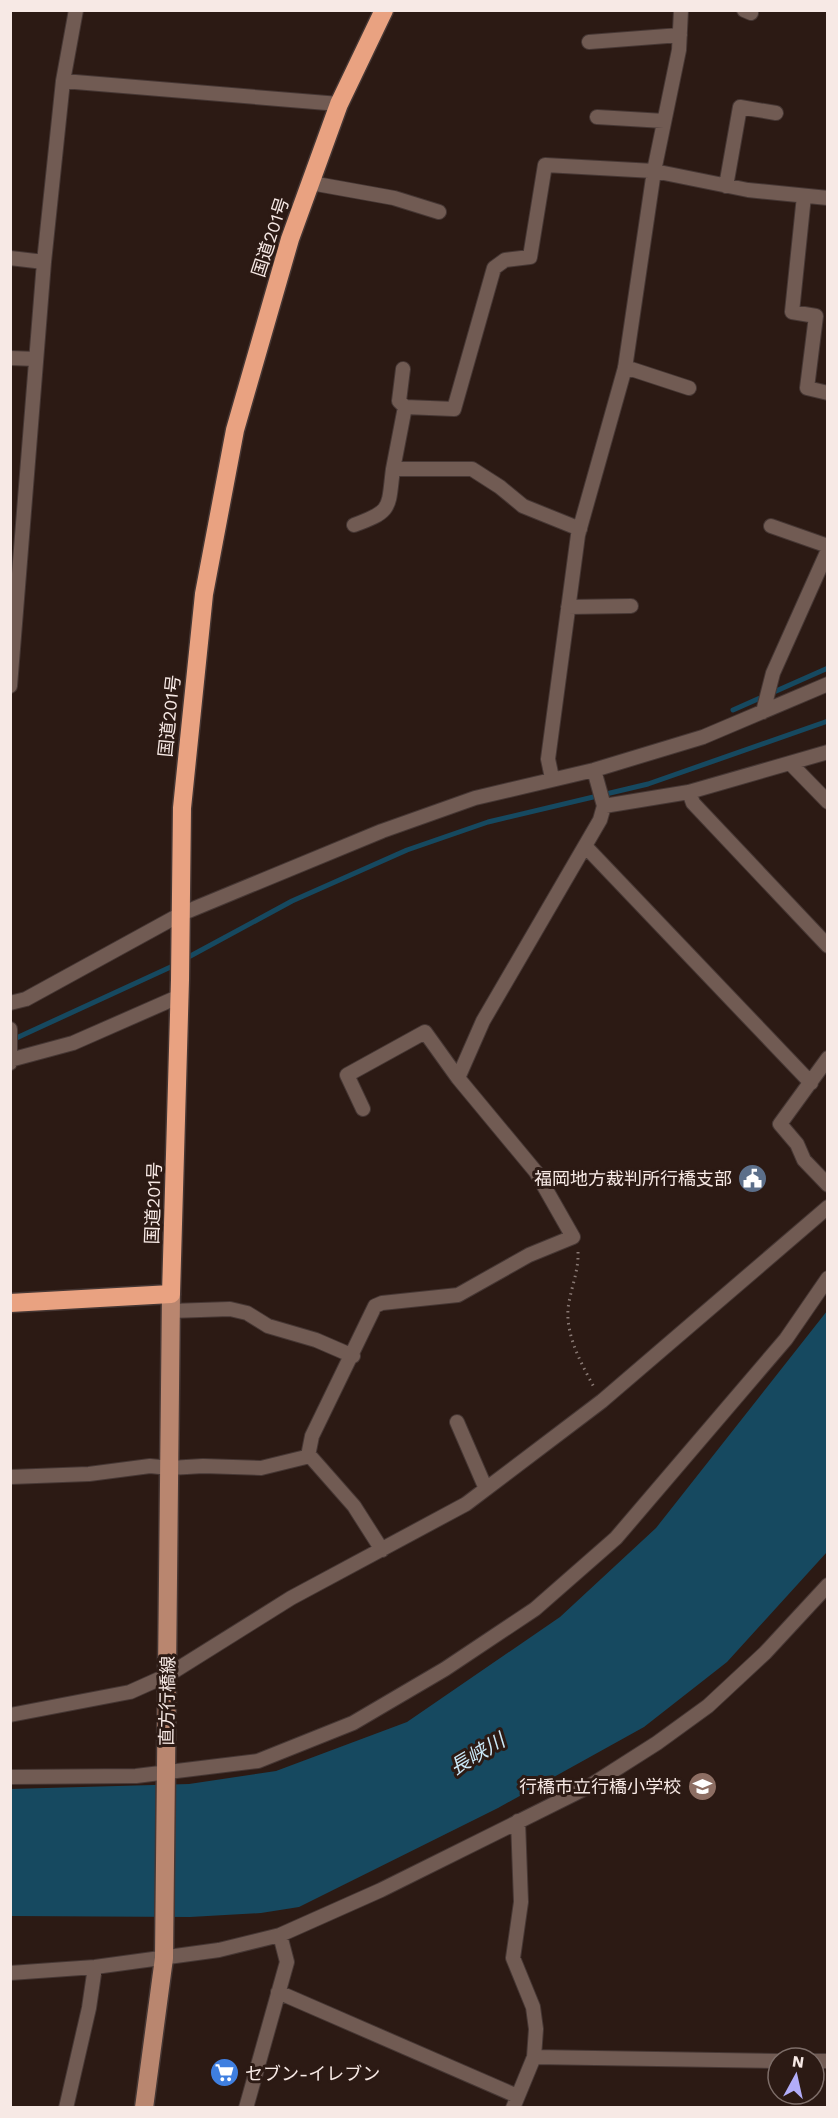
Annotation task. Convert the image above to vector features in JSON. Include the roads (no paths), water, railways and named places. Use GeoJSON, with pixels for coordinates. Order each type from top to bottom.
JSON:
{"type":"FeatureCollection","features":[{"type":"Feature","properties":{"kind":"highway","name":"国道201号"},"geometry":{"type":"LineString","coordinates":[[171,1302],[180,988],[182,808],[204,594],[235,430],[290,239],[339,104],[384,10]]}},
{"type":"Feature","properties":{"kind":"highway"},"geometry":{"type":"LineString","coordinates":[[10,1303],[171,1302]]}},
{"type":"Feature","properties":{"kind":"main road","name":"直方行橋線"},"geometry":{"type":"LineString","coordinates":[[144,2108],[164,1958],[171,1302]]}},
{"type":"Feature","properties":{"kind":"street"},"geometry":{"type":"LineString","coordinates":[[10,686],[44,262],[63,81],[76,10]]}},
{"type":"Feature","properties":{"kind":"street"},"geometry":{"type":"LineString","coordinates":[[552,778],[548,759],[580,529],[625,367],[654,171],[680,50],[681,10]]}},
{"type":"Feature","properties":{"kind":"street"},"geometry":{"type":"LineString","coordinates":[[589,42],[680,35]]}},
{"type":"Feature","properties":{"kind":"street"},"geometry":{"type":"LineString","coordinates":[[63,81],[339,104]]}},
{"type":"Feature","properties":{"kind":"street"},"geometry":{"type":"LineString","coordinates":[[726,186],[740,107],[777,113]]}},
{"type":"Feature","properties":{"kind":"street"},"geometry":{"type":"LineString","coordinates":[[597,117],[664,121]]}},
{"type":"Feature","properties":{"kind":"street"},"geometry":{"type":"LineString","coordinates":[[403,369],[399,401],[405,407],[454,409],[494,268],[505,260],[530,256],[545,165],[654,171],[726,186],[828,198]]}},
{"type":"Feature","properties":{"kind":"street"},"geometry":{"type":"LineString","coordinates":[[311,183],[394,198],[439,212]]}},
{"type":"Feature","properties":{"kind":"street"},"geometry":{"type":"LineString","coordinates":[[804,196],[792,312],[816,316],[807,388],[828,393]]}},
{"type":"Feature","properties":{"kind":"street"},"geometry":{"type":"LineString","coordinates":[[10,258],[44,262]]}},
{"type":"Feature","properties":{"kind":"street"},"geometry":{"type":"LineString","coordinates":[[10,358],[36,359]]}},
{"type":"Feature","properties":{"kind":"street"},"geometry":{"type":"LineString","coordinates":[[625,367],[690,388]]}},
{"type":"Feature","properties":{"kind":"street"},"geometry":{"type":"LineString","coordinates":[[354,525],[380,516],[389,505],[393,469],[405,407]]}},
{"type":"Feature","properties":{"kind":"street"},"geometry":{"type":"LineString","coordinates":[[393,469],[471,469],[500,487],[523,506],[580,529]]}},
{"type":"Feature","properties":{"kind":"street"},"geometry":{"type":"LineString","coordinates":[[763,712],[773,673],[828,548],[771,526]]}},
{"type":"Feature","properties":{"kind":"street"},"geometry":{"type":"LineString","coordinates":[[568,607],[632,606]]}},
{"type":"Feature","properties":{"kind":"street"},"geometry":{"type":"LineString","coordinates":[[10,1003],[26,999],[181,917],[382,831],[475,798],[552,778],[595,775],[703,737],[828,684]]}},
{"type":"Feature","properties":{"kind":"street"},"geometry":{"type":"LineString","coordinates":[[604,806],[689,792],[828,752]]}},
{"type":"Feature","properties":{"kind":"street"},"geometry":{"type":"LineString","coordinates":[[790,763],[828,802]]}},
{"type":"Feature","properties":{"kind":"street"},"geometry":{"type":"LineString","coordinates":[[458,1078],[483,1021],[586,847],[604,806],[595,775]]}},
{"type":"Feature","properties":{"kind":"street"},"geometry":{"type":"LineString","coordinates":[[689,792],[693,803],[828,946]]}},
{"type":"Feature","properties":{"kind":"street"},"geometry":{"type":"LineString","coordinates":[[586,847],[811,1083]]}},
{"type":"Feature","properties":{"kind":"street"},"geometry":{"type":"LineString","coordinates":[[10,1029],[11,1058],[73,1043],[180,988]]}},
{"type":"Feature","properties":{"kind":"street"},"geometry":{"type":"LineString","coordinates":[[308,1456],[312,1436],[353,1356],[371,1312],[382,1303],[458,1295],[529,1255],[573,1237],[551,1193],[536,1172],[458,1078],[425,1032],[347,1075],[363,1109]]}},
{"type":"Feature","properties":{"kind":"street"},"geometry":{"type":"LineString","coordinates":[[828,1058],[780,1124],[797,1144],[804,1160],[828,1185]]}},
{"type":"Feature","properties":{"kind":"street"},"geometry":{"type":"LineString","coordinates":[[10,1715],[129,1692],[168,1675],[291,1598],[465,1504],[602,1401],[828,1207]]}},
{"type":"Feature","properties":{"kind":"street"},"geometry":{"type":"LineString","coordinates":[[10,1776],[165,1779],[258,1761],[353,1723],[446,1669],[535,1610],[616,1538],[657,1492],[770,1354],[786,1339],[828,1278]]}},
{"type":"Feature","properties":{"kind":"street"},"geometry":{"type":"LineString","coordinates":[[171,1302],[246,1313],[268,1326],[316,1340],[353,1356]]}},
{"type":"Feature","properties":{"kind":"street"},"geometry":{"type":"LineString","coordinates":[[457,1422],[486,1489]]}},
{"type":"Feature","properties":{"kind":"street"},"geometry":{"type":"LineString","coordinates":[[10,1477],[89,1474],[150,1466],[261,1468],[308,1456],[314,1458],[348,1498],[382,1550]]}},
{"type":"Feature","properties":{"kind":"street"},"geometry":{"type":"LineString","coordinates":[[10,1973],[95,1967],[219,1950],[280,1935],[381,1890],[588,1787],[657,1743],[708,1706],[765,1653],[828,1585]]}},
{"type":"Feature","properties":{"kind":"street"},"geometry":{"type":"LineString","coordinates":[[278,1992],[515,2102],[534,2057],[536,2029],[533,2007],[513,1958],[521,1902],[518,1821]]}},
{"type":"Feature","properties":{"kind":"street"},"geometry":{"type":"LineString","coordinates":[[246,2108],[287,1962],[280,1935]]}},
{"type":"Feature","properties":{"kind":"street"},"geometry":{"type":"LineString","coordinates":[[66,2108],[89,2008],[95,1967]]}},
{"type":"Feature","properties":{"kind":"street"},"geometry":{"type":"LineString","coordinates":[[534,2057],[766,2061]]}},
{"type":"Feature","properties":{"kind":"water","name":"長峡川"},"geometry":{"type":"Polygon","coordinates":[[[827,1311],[827,1552],[727,1662],[644,1727],[498,1808],[299,1907],[261,1913],[190,1917],[11,1916],[10,1789],[189,1784],[276,1771],[407,1722],[560,1617],[656,1528],[827,1311]]]}},
{"type":"Feature","properties":{"kind":"waterway"},"geometry":{"type":"LineString","coordinates":[[733,710],[828,668]]}},
{"type":"Feature","properties":{"kind":"waterway"},"geometry":{"type":"LineString","coordinates":[[183,960],[292,901],[407,850],[488,822],[648,784],[828,721]]}},
{"type":"Feature","properties":{"kind":"waterway"},"geometry":{"type":"LineString","coordinates":[[12,1040],[175,965]]}},
{"type":"Feature","properties":{"kind":"place","name":"福岡地方裁判所行橋支部"},"geometry":{"type":"Point","coordinates":[753,1178]}},
{"type":"Feature","properties":{"kind":"place","name":"行橋市立行橋小学校"},"geometry":{"type":"Point","coordinates":[702,1786]}},
{"type":"Feature","properties":{"kind":"place","name":"セブン-イレブン"},"geometry":{"type":"Point","coordinates":[224,2073]}}]}
